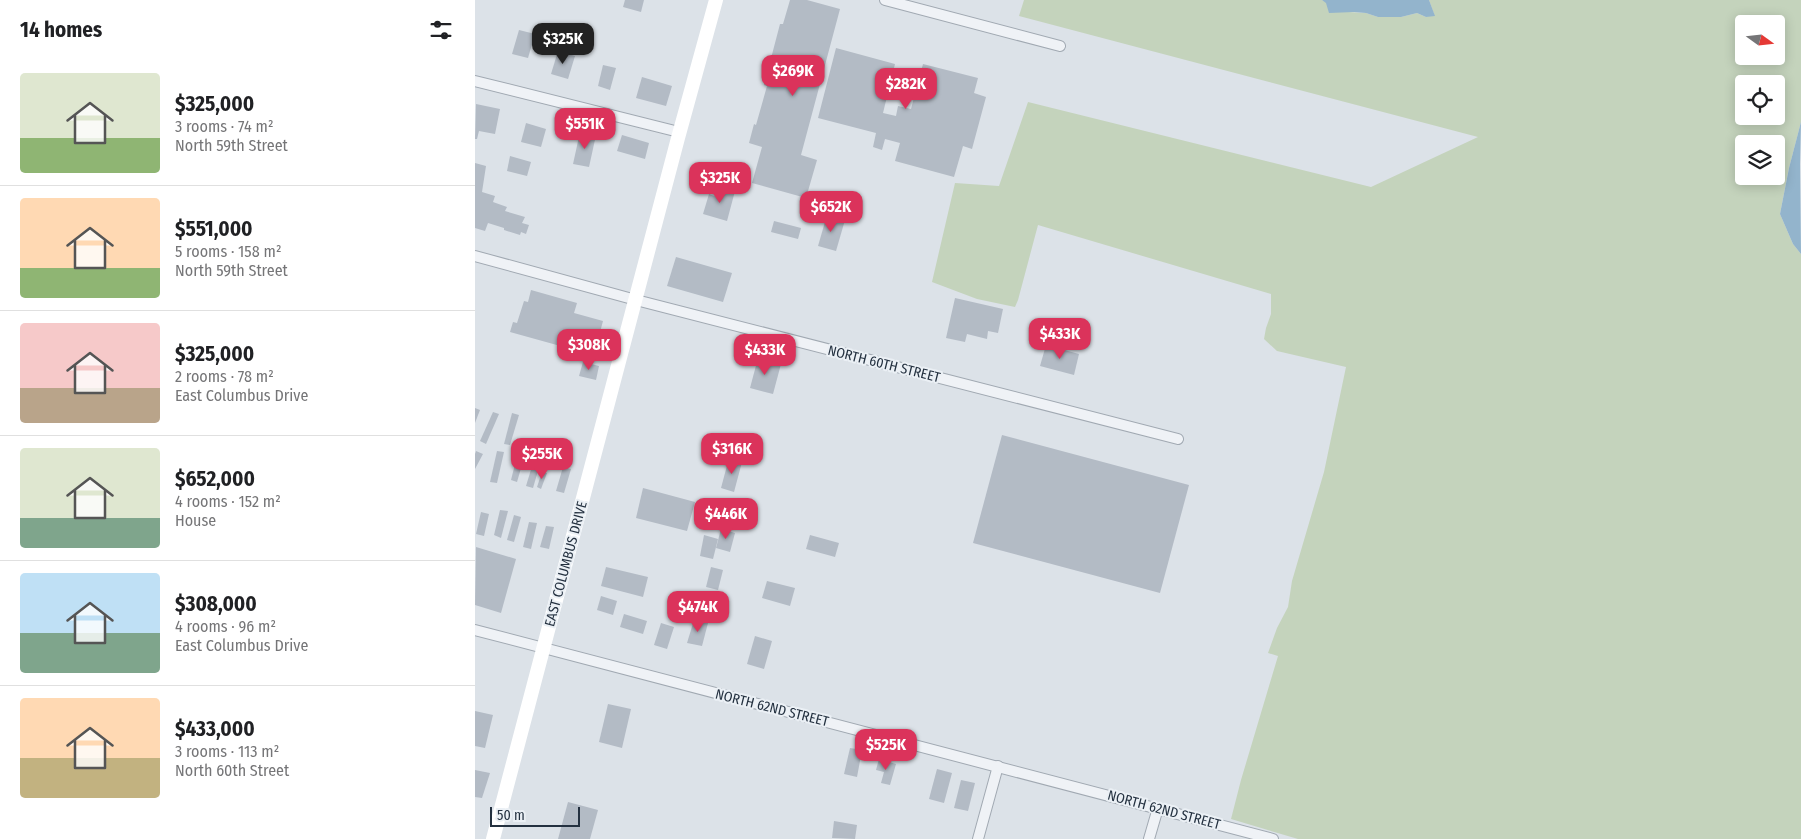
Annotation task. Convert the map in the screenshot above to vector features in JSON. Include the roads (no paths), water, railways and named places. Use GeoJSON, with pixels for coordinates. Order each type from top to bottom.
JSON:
{"type":"FeatureCollection","features":[{"type":"Feature","properties":{"kind":"main road","name":"EAST COLUMBUS DRIVE"},"geometry":{"type":"LineString","coordinates":[[493,839],[679,132],[716,0]]}},
{"type":"Feature","properties":{"kind":"street"},"geometry":{"type":"LineString","coordinates":[[885,0],[1060,46]]}},
{"type":"Feature","properties":{"kind":"street"},"geometry":{"type":"LineString","coordinates":[[475,81],[679,132]]}},
{"type":"Feature","properties":{"kind":"street","name":"NORTH 60TH STREET"},"geometry":{"type":"LineString","coordinates":[[475,256],[636,300],[1178,439]]}},
{"type":"Feature","properties":{"kind":"street","name":"NORTH 62ND STREET"},"geometry":{"type":"LineString","coordinates":[[475,630],[1273,839]]}},
{"type":"Feature","properties":{"kind":"street"},"geometry":{"type":"LineString","coordinates":[[978,839],[999,766]]}},
{"type":"Feature","properties":{"kind":"street"},"geometry":{"type":"LineString","coordinates":[[1149,839],[1158,808]]}},
{"type":"Feature","properties":{"kind":"water"},"geometry":{"type":"Polygon","coordinates":[[[1322,0],[1429,0],[1435,16],[1426,17],[1417,13],[1401,17],[1378,17],[1354,12],[1329,13],[1326,3],[1322,0]]]}},
{"type":"Feature","properties":{"kind":"water"},"geometry":{"type":"Polygon","coordinates":[[[1801,122],[1801,254],[1793,244],[1780,214],[1801,122]]]}}]}
